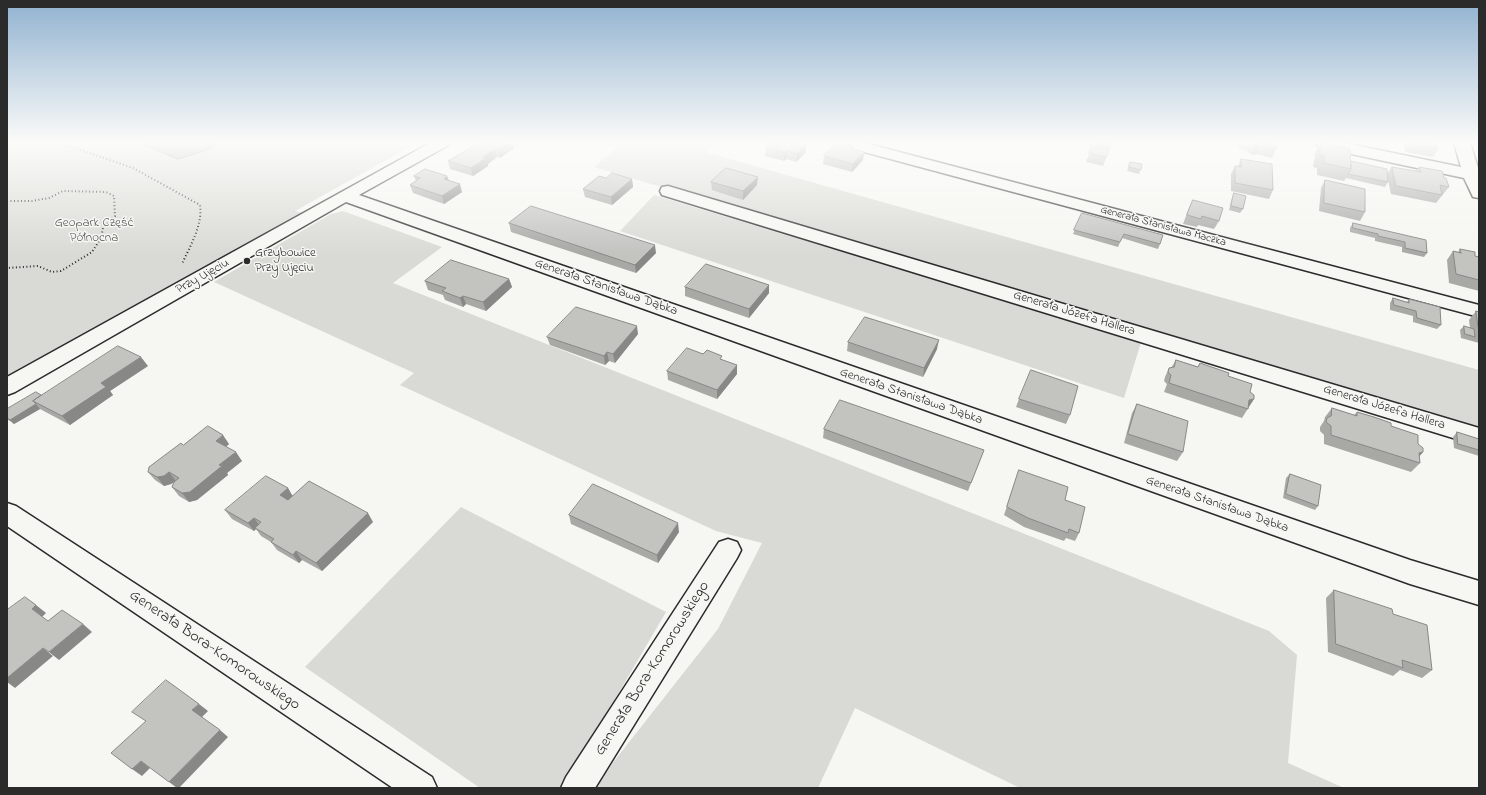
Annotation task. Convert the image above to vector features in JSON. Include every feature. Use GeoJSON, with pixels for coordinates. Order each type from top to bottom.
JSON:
{"type":"FeatureCollection","features":[{"type":"Feature","properties":{"kind":"street","name":"Przy Ujęciu"},"geometry":{"type":"LineString","coordinates":[[7,387],[374,180]]}},
{"type":"Feature","properties":{"kind":"street","name":"Generała Stanisława Maczka"},"geometry":{"type":"LineString","coordinates":[[987,180],[1479,311]]}},
{"type":"Feature","properties":{"kind":"street"},"geometry":{"type":"LineString","coordinates":[[1476,180],[1479,193]]}},
{"type":"Feature","properties":{"kind":"street","name":"Generała Józefa Hallera"},"geometry":{"type":"LineString","coordinates":[[668,192],[1479,437]]}},
{"type":"Feature","properties":{"kind":"street","name":"Generała Stanisława Dąbka"},"geometry":{"type":"LineString","coordinates":[[345,196],[1410,572],[1479,593]]}},
{"type":"Feature","properties":{"kind":"street","name":"Generała Bora-Komorowskiego"},"geometry":{"type":"LineString","coordinates":[[7,513],[421,788]]}},
{"type":"Feature","properties":{"kind":"street","name":"Generała Bora-Komorowskiego"},"geometry":{"type":"LineString","coordinates":[[577,788],[728,550]]}},
{"type":"Feature","properties":{"kind":"path"},"geometry":{"type":"LineString","coordinates":[[155,180],[200,205],[202,210],[181,267]]}},
{"type":"Feature","properties":{"kind":"path"},"geometry":{"type":"LineString","coordinates":[[7,201],[32,201],[49,198],[63,191],[106,192],[114,196],[115,216],[103,228],[102,238],[92,252],[61,271],[52,272],[38,266],[7,268]]}},
{"type":"Feature","properties":{"kind":"green space","name":"Geopark Część Północna"},"geometry":{"type":"Polygon","coordinates":[[[7,180],[350,180],[295,211],[312,215],[7,379],[7,180]]]}},
{"type":"Feature","properties":{"kind":"green space"},"geometry":{"type":"Polygon","coordinates":[[[638,180],[805,180],[1479,370],[1479,431],[638,180]]]}},
{"type":"Feature","properties":{"kind":"green space"},"geometry":{"type":"Polygon","coordinates":[[[654,195],[1141,342],[1124,398],[620,231],[654,195]]]}},
{"type":"Feature","properties":{"kind":"green space"},"geometry":{"type":"Polygon","coordinates":[[[343,211],[442,247],[393,283],[1269,631],[1297,655],[1288,763],[1344,788],[1020,788],[855,708],[818,788],[593,788],[718,629],[762,543],[716,531],[400,385],[414,373],[214,282],[331,214],[343,211]]]}},
{"type":"Feature","properties":{"kind":"green space"},"geometry":{"type":"Polygon","coordinates":[[[461,507],[666,612],[563,788],[480,788],[305,667],[461,507]]]}},
{"type":"Feature","properties":{"kind":"building"},"geometry":{"type":"Polygon","coordinates":[[[417,180],[448,180],[460,184],[442,196],[410,185],[417,180]]]}},
{"type":"Feature","properties":{"kind":"building"},"geometry":{"type":"Polygon","coordinates":[[[594,180],[631,180],[611,197],[583,189],[594,180]]]}},
{"type":"Feature","properties":{"kind":"building"},"geometry":{"type":"Polygon","coordinates":[[[713,180],[755,180],[743,191],[711,182],[713,180]]]}},
{"type":"Feature","properties":{"kind":"building"},"geometry":{"type":"Polygon","coordinates":[[[1235,180],[1273,180],[1273,190],[1235,183],[1235,180]]]}},
{"type":"Feature","properties":{"kind":"building"},"geometry":{"type":"Polygon","coordinates":[[[1325,180],[1365,189],[1365,212],[1324,203],[1325,180]]]}},
{"type":"Feature","properties":{"kind":"building"},"geometry":{"type":"Polygon","coordinates":[[[1395,180],[1447,180],[1449,187],[1440,185],[1442,195],[1396,186],[1395,180]]]}},
{"type":"Feature","properties":{"kind":"building"},"geometry":{"type":"Polygon","coordinates":[[[1234,193],[1246,196],[1243,209],[1231,206],[1234,193]]]}},
{"type":"Feature","properties":{"kind":"building"},"geometry":{"type":"Polygon","coordinates":[[[1193,200],[1223,208],[1219,221],[1202,216],[1201,219],[1187,215],[1193,200]]]}},
{"type":"Feature","properties":{"kind":"building"},"geometry":{"type":"Polygon","coordinates":[[[531,206],[655,245],[635,265],[509,223],[531,206]]]}},
{"type":"Feature","properties":{"kind":"building"},"geometry":{"type":"Polygon","coordinates":[[[1082,213],[1163,235],[1160,244],[1124,234],[1120,242],[1074,230],[1082,213]]]}},
{"type":"Feature","properties":{"kind":"building"},"geometry":{"type":"Polygon","coordinates":[[[1353,223],[1426,240],[1427,253],[1405,248],[1405,242],[1378,236],[1378,234],[1353,228],[1353,223]]]}},
{"type":"Feature","properties":{"kind":"building"},"geometry":{"type":"Polygon","coordinates":[[[1460,249],[1475,252],[1475,256],[1479,257],[1479,280],[1456,274],[1453,251],[1461,253],[1460,249]]]}},
{"type":"Feature","properties":{"kind":"building"},"geometry":{"type":"Polygon","coordinates":[[[451,260],[509,279],[483,302],[463,296],[460,298],[442,291],[446,288],[425,281],[451,260]]]}},
{"type":"Feature","properties":{"kind":"building"},"geometry":{"type":"Polygon","coordinates":[[[706,264],[769,285],[749,309],[685,287],[706,264]]]}},
{"type":"Feature","properties":{"kind":"building"},"geometry":{"type":"Polygon","coordinates":[[[1393,298],[1409,303],[1409,299],[1440,307],[1441,325],[1417,318],[1416,311],[1394,305],[1393,298]]]}},
{"type":"Feature","properties":{"kind":"building"},"geometry":{"type":"Polygon","coordinates":[[[576,307],[637,326],[613,354],[607,352],[604,356],[547,337],[576,307]]]}},
{"type":"Feature","properties":{"kind":"building"},"geometry":{"type":"Polygon","coordinates":[[[1476,311],[1479,312],[1479,332],[1476,311]]]}},
{"type":"Feature","properties":{"kind":"building"},"geometry":{"type":"Polygon","coordinates":[[[865,317],[939,340],[924,368],[848,342],[865,317]]]}},
{"type":"Feature","properties":{"kind":"building"},"geometry":{"type":"Polygon","coordinates":[[[1464,326],[1474,329],[1475,337],[1465,334],[1464,326]]]}},
{"type":"Feature","properties":{"kind":"building"},"geometry":{"type":"Polygon","coordinates":[[[118,346],[141,357],[101,383],[106,387],[62,416],[33,401],[118,346]]]}},
{"type":"Feature","properties":{"kind":"building"},"geometry":{"type":"Polygon","coordinates":[[[687,348],[703,354],[707,350],[722,356],[720,359],[737,365],[717,390],[667,371],[687,348]]]}},
{"type":"Feature","properties":{"kind":"building"},"geometry":{"type":"Polygon","coordinates":[[[1176,360],[1198,367],[1200,363],[1229,373],[1228,376],[1252,384],[1250,392],[1254,395],[1254,399],[1249,400],[1248,409],[1169,383],[1171,375],[1168,372],[1169,368],[1174,367],[1176,360]]]}},
{"type":"Feature","properties":{"kind":"building"},"geometry":{"type":"Polygon","coordinates":[[[1031,370],[1078,386],[1070,415],[1019,399],[1031,370]]]}},
{"type":"Feature","properties":{"kind":"building"},"geometry":{"type":"Polygon","coordinates":[[[36,392],[41,395],[33,401],[36,404],[10,420],[7,418],[7,409],[36,392]]]}},
{"type":"Feature","properties":{"kind":"building"},"geometry":{"type":"Polygon","coordinates":[[[840,400],[984,450],[971,483],[824,429],[840,400]]]}},
{"type":"Feature","properties":{"kind":"building"},"geometry":{"type":"Polygon","coordinates":[[[1137,404],[1188,421],[1183,452],[1128,434],[1137,404]]]}},
{"type":"Feature","properties":{"kind":"building"},"geometry":{"type":"Polygon","coordinates":[[[1332,408],[1357,416],[1357,412],[1374,417],[1391,423],[1391,426],[1418,435],[1418,444],[1423,448],[1423,452],[1419,453],[1420,463],[1331,435],[1331,426],[1326,422],[1327,418],[1331,416],[1332,408]]]}},
{"type":"Feature","properties":{"kind":"building"},"geometry":{"type":"Polygon","coordinates":[[[208,426],[223,435],[216,441],[236,452],[219,465],[222,466],[190,492],[182,493],[172,487],[174,482],[179,478],[169,472],[164,476],[157,477],[148,472],[149,467],[181,443],[183,445],[208,426]]]}},
{"type":"Feature","properties":{"kind":"building"},"geometry":{"type":"Polygon","coordinates":[[[1457,432],[1479,439],[1479,450],[1458,444],[1457,432]]]}},
{"type":"Feature","properties":{"kind":"building"},"geometry":{"type":"Polygon","coordinates":[[[1019,470],[1068,487],[1065,500],[1085,507],[1079,533],[1069,529],[1068,533],[1028,518],[1007,507],[1019,470]]]}},
{"type":"Feature","properties":{"kind":"building"},"geometry":{"type":"Polygon","coordinates":[[[1290,474],[1321,485],[1318,506],[1286,494],[1290,474]]]}},
{"type":"Feature","properties":{"kind":"building"},"geometry":{"type":"Polygon","coordinates":[[[266,476],[288,488],[280,495],[288,500],[309,481],[368,513],[316,563],[296,551],[293,555],[271,542],[274,539],[255,528],[261,522],[254,518],[248,523],[225,510],[266,476]]]}},
{"type":"Feature","properties":{"kind":"building"},"geometry":{"type":"Polygon","coordinates":[[[593,484],[678,523],[657,555],[569,515],[593,484]]]}},
{"type":"Feature","properties":{"kind":"building"},"geometry":{"type":"Polygon","coordinates":[[[1334,590],[1392,609],[1393,614],[1427,625],[1432,670],[1402,660],[1403,668],[1336,644],[1334,590]]]}},
{"type":"Feature","properties":{"kind":"building"},"geometry":{"type":"Polygon","coordinates":[[[25,597],[36,605],[32,609],[48,621],[62,610],[83,624],[49,652],[43,648],[7,678],[7,610],[25,597]]]}},
{"type":"Feature","properties":{"kind":"building"},"geometry":{"type":"Polygon","coordinates":[[[166,680],[199,704],[192,710],[220,730],[169,782],[141,761],[132,769],[111,753],[146,721],[132,712],[166,680]]]}},
{"type":"Feature","properties":{"kind":"place","name":"Grzybowice Przy Ujęciu"},"geometry":{"type":"Point","coordinates":[247,261]}}]}
